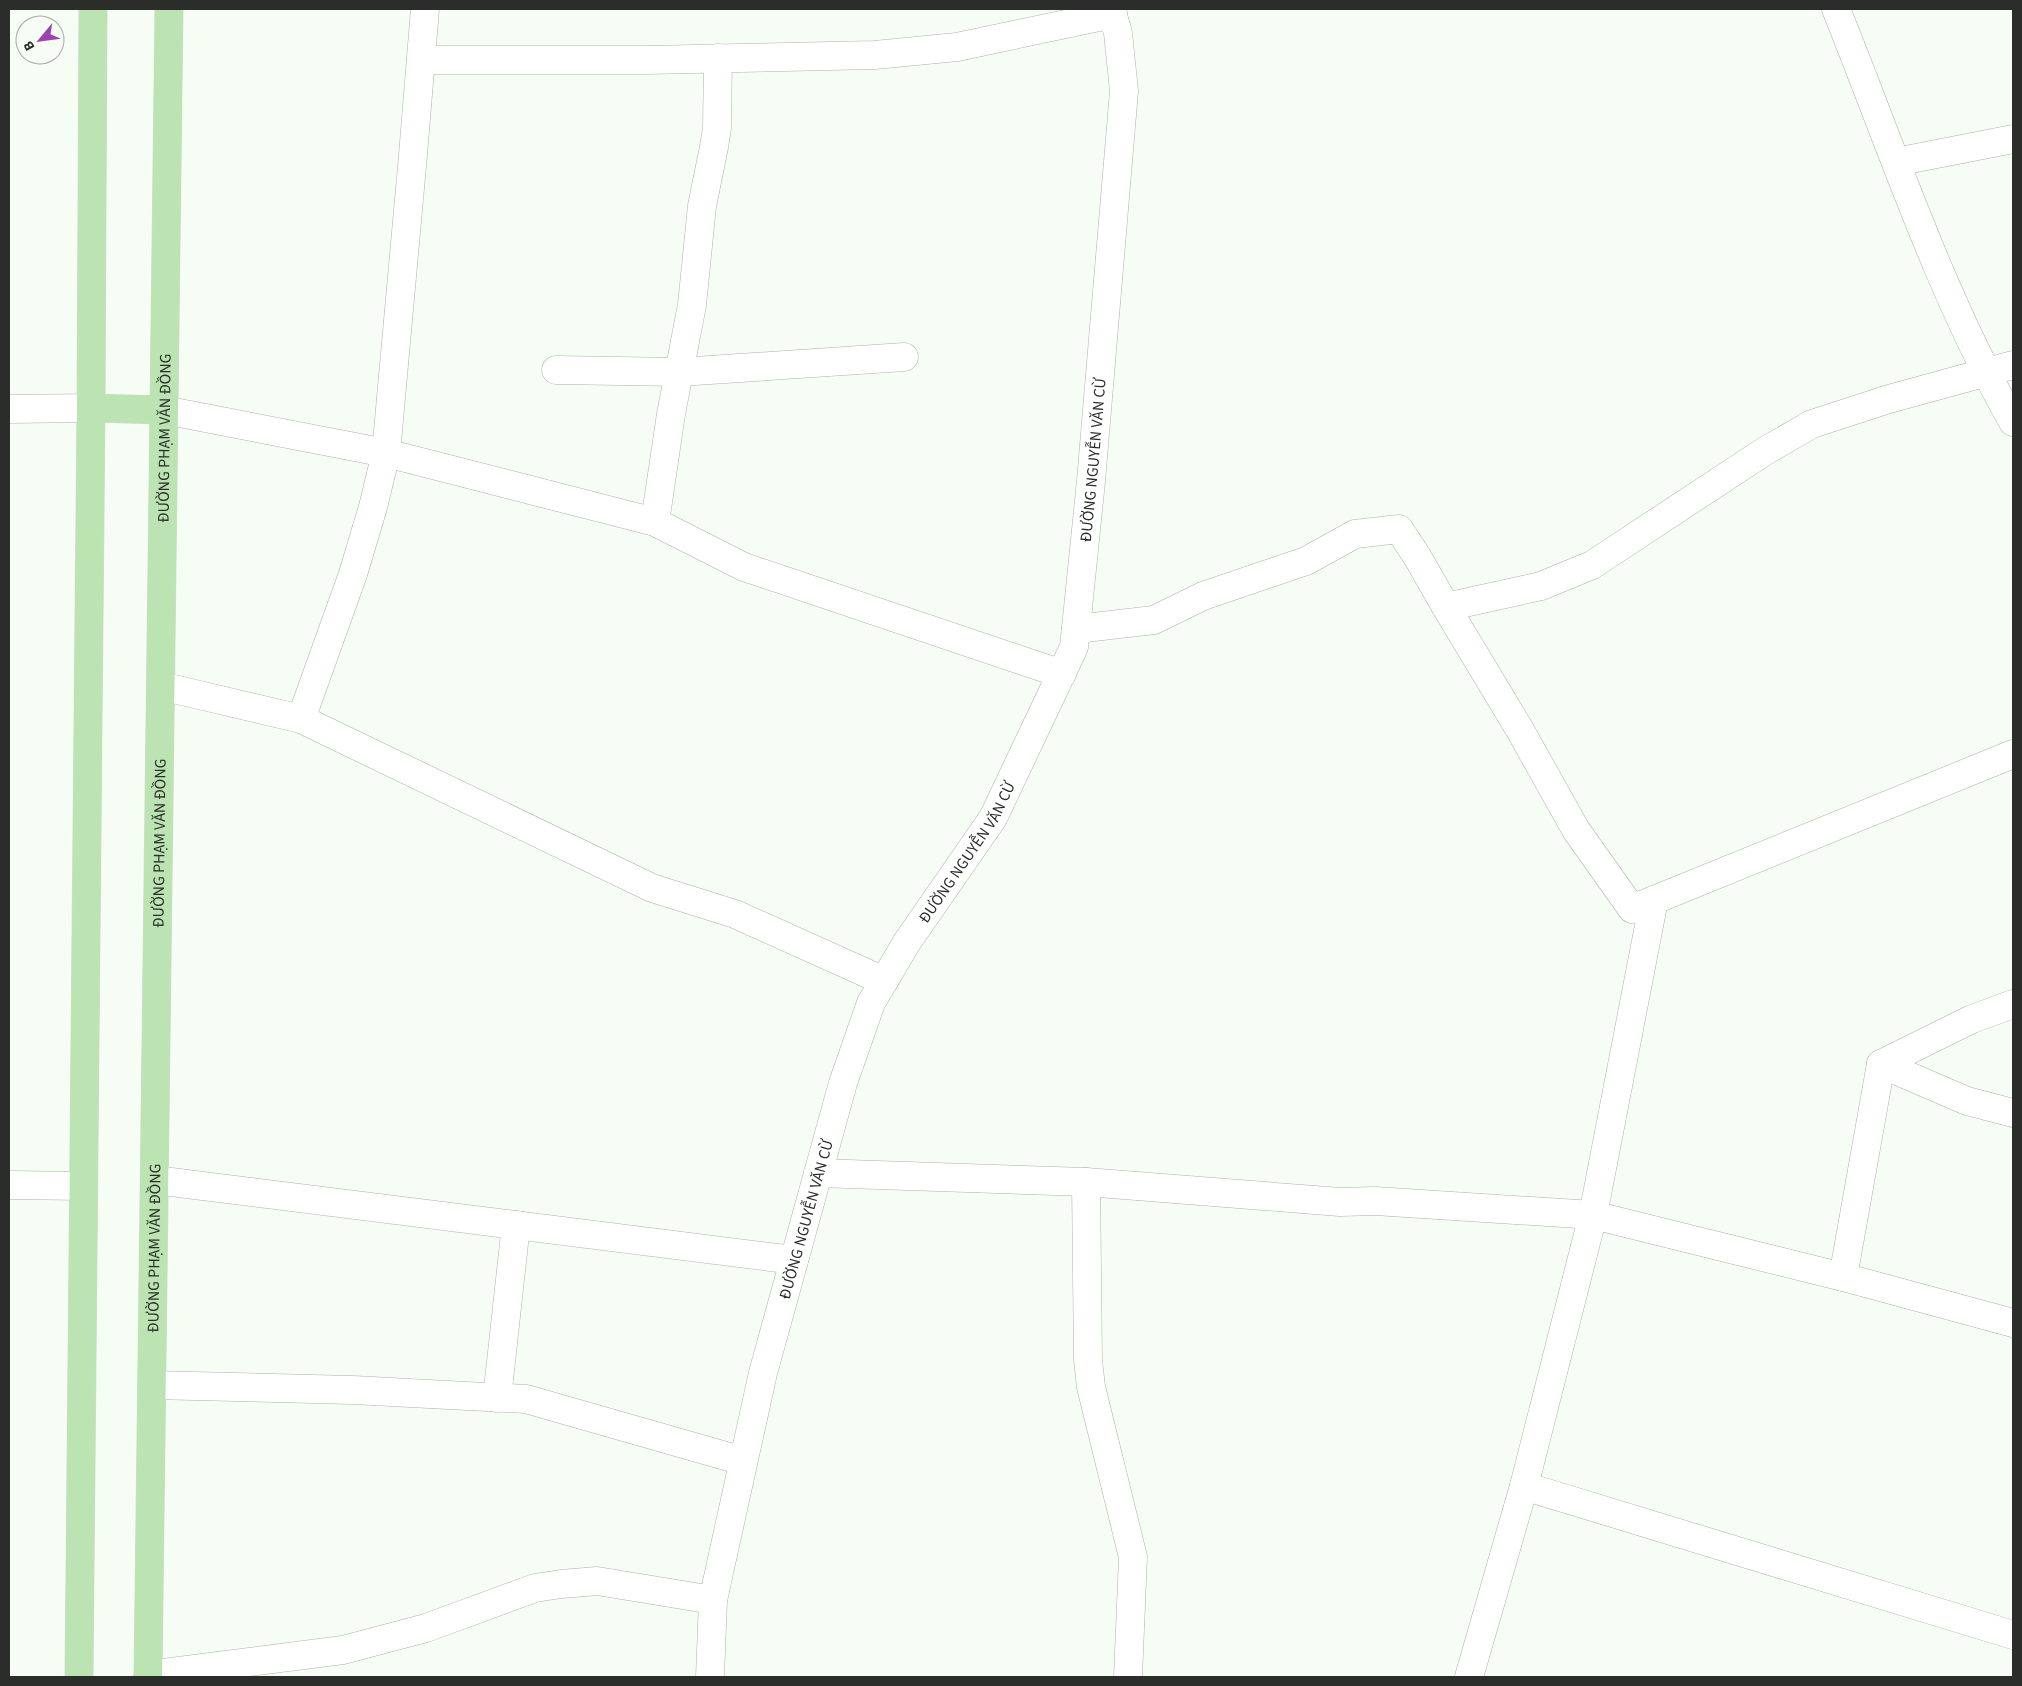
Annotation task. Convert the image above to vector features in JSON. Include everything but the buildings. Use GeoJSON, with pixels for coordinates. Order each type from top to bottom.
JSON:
{"type":"FeatureCollection","features":[{"type":"Feature","properties":{"kind":"main road"},"geometry":{"type":"LineString","coordinates":[[79,1677],[93,9]]}},
{"type":"Feature","properties":{"kind":"main road","name":"ĐƯỜNG PHẠM VĂN ĐỒNG"},"geometry":{"type":"LineString","coordinates":[[148,1676],[169,9]]}},
{"type":"Feature","properties":{"kind":"main road"},"geometry":{"type":"LineString","coordinates":[[91,408],[164,410]]}},
{"type":"Feature","properties":{"kind":"street"},"geometry":{"type":"LineString","coordinates":[[301,719],[354,574],[386,453],[425,9]]}},
{"type":"Feature","properties":{"kind":"street"},"geometry":{"type":"LineString","coordinates":[[1836,9],[1920,227],[1985,373],[2013,422]]}},
{"type":"Feature","properties":{"kind":"street"},"geometry":{"type":"LineString","coordinates":[[421,60],[874,55],[957,47],[1112,11]]}},
{"type":"Feature","properties":{"kind":"street","name":"ĐƯỜNG NGUYỄN VĂN CỪ"},"geometry":{"type":"LineString","coordinates":[[710,1677],[713,1600],[762,1373],[843,1083],[871,1003],[907,942],[993,818],[1074,647],[1091,481],[1124,90],[1118,33],[1112,11]]}},
{"type":"Feature","properties":{"kind":"street"},"geometry":{"type":"LineString","coordinates":[[655,522],[692,305],[702,206],[714,147],[718,58]]}},
{"type":"Feature","properties":{"kind":"street"},"geometry":{"type":"LineString","coordinates":[[1896,162],[2013,139]]}},
{"type":"Feature","properties":{"kind":"street"},"geometry":{"type":"LineString","coordinates":[[556,370],[680,372],[904,357]]}},
{"type":"Feature","properties":{"kind":"street"},"geometry":{"type":"LineString","coordinates":[[1446,607],[1541,586],[1592,565],[1765,450],[1812,424],[1889,399],[2013,365]]}},
{"type":"Feature","properties":{"kind":"street"},"geometry":{"type":"LineString","coordinates":[[9,409],[91,408]]}},
{"type":"Feature","properties":{"kind":"street"},"geometry":{"type":"LineString","coordinates":[[164,410],[386,453],[655,522],[744,567],[1062,674]]}},
{"type":"Feature","properties":{"kind":"street"},"geometry":{"type":"LineString","coordinates":[[1076,629],[1154,620],[1203,596],[1306,561],[1355,534],[1399,529],[1520,730],[1576,830],[1632,908],[2013,754]]}},
{"type":"Feature","properties":{"kind":"street"},"geometry":{"type":"LineString","coordinates":[[161,686],[301,719],[652,888],[735,914],[884,981]]}},
{"type":"Feature","properties":{"kind":"street"},"geometry":{"type":"LineString","coordinates":[[1469,1677],[1524,1486],[1593,1215],[1654,900]]}},
{"type":"Feature","properties":{"kind":"street"},"geometry":{"type":"LineString","coordinates":[[1880,1064],[1972,1019],[2013,1004]]}},
{"type":"Feature","properties":{"kind":"street"},"geometry":{"type":"LineString","coordinates":[[1843,1277],[1880,1064]]}},
{"type":"Feature","properties":{"kind":"street"},"geometry":{"type":"LineString","coordinates":[[1880,1064],[1967,1101],[2013,1114]]}},
{"type":"Feature","properties":{"kind":"street"},"geometry":{"type":"LineString","coordinates":[[818,1173],[1086,1182],[1340,1202],[1374,1201],[1593,1215],[1843,1277],[2013,1323]]}},
{"type":"Feature","properties":{"kind":"street"},"geometry":{"type":"LineString","coordinates":[[155,1180],[794,1260]]}},
{"type":"Feature","properties":{"kind":"street"},"geometry":{"type":"LineString","coordinates":[[1086,1182],[1088,1360],[1091,1387],[1134,1557],[1128,1677]]}},
{"type":"Feature","properties":{"kind":"street"},"geometry":{"type":"LineString","coordinates":[[9,1185],[83,1186]]}},
{"type":"Feature","properties":{"kind":"street"},"geometry":{"type":"LineString","coordinates":[[497,1398],[516,1225]]}},
{"type":"Feature","properties":{"kind":"street"},"geometry":{"type":"LineString","coordinates":[[152,1385],[353,1390],[526,1399],[743,1462]]}},
{"type":"Feature","properties":{"kind":"street"},"geometry":{"type":"LineString","coordinates":[[1524,1486],[2013,1635]]}},
{"type":"Feature","properties":{"kind":"street"},"geometry":{"type":"LineString","coordinates":[[148,1676],[343,1650],[426,1628],[534,1588],[561,1584],[597,1581],[713,1600]]}}]}
